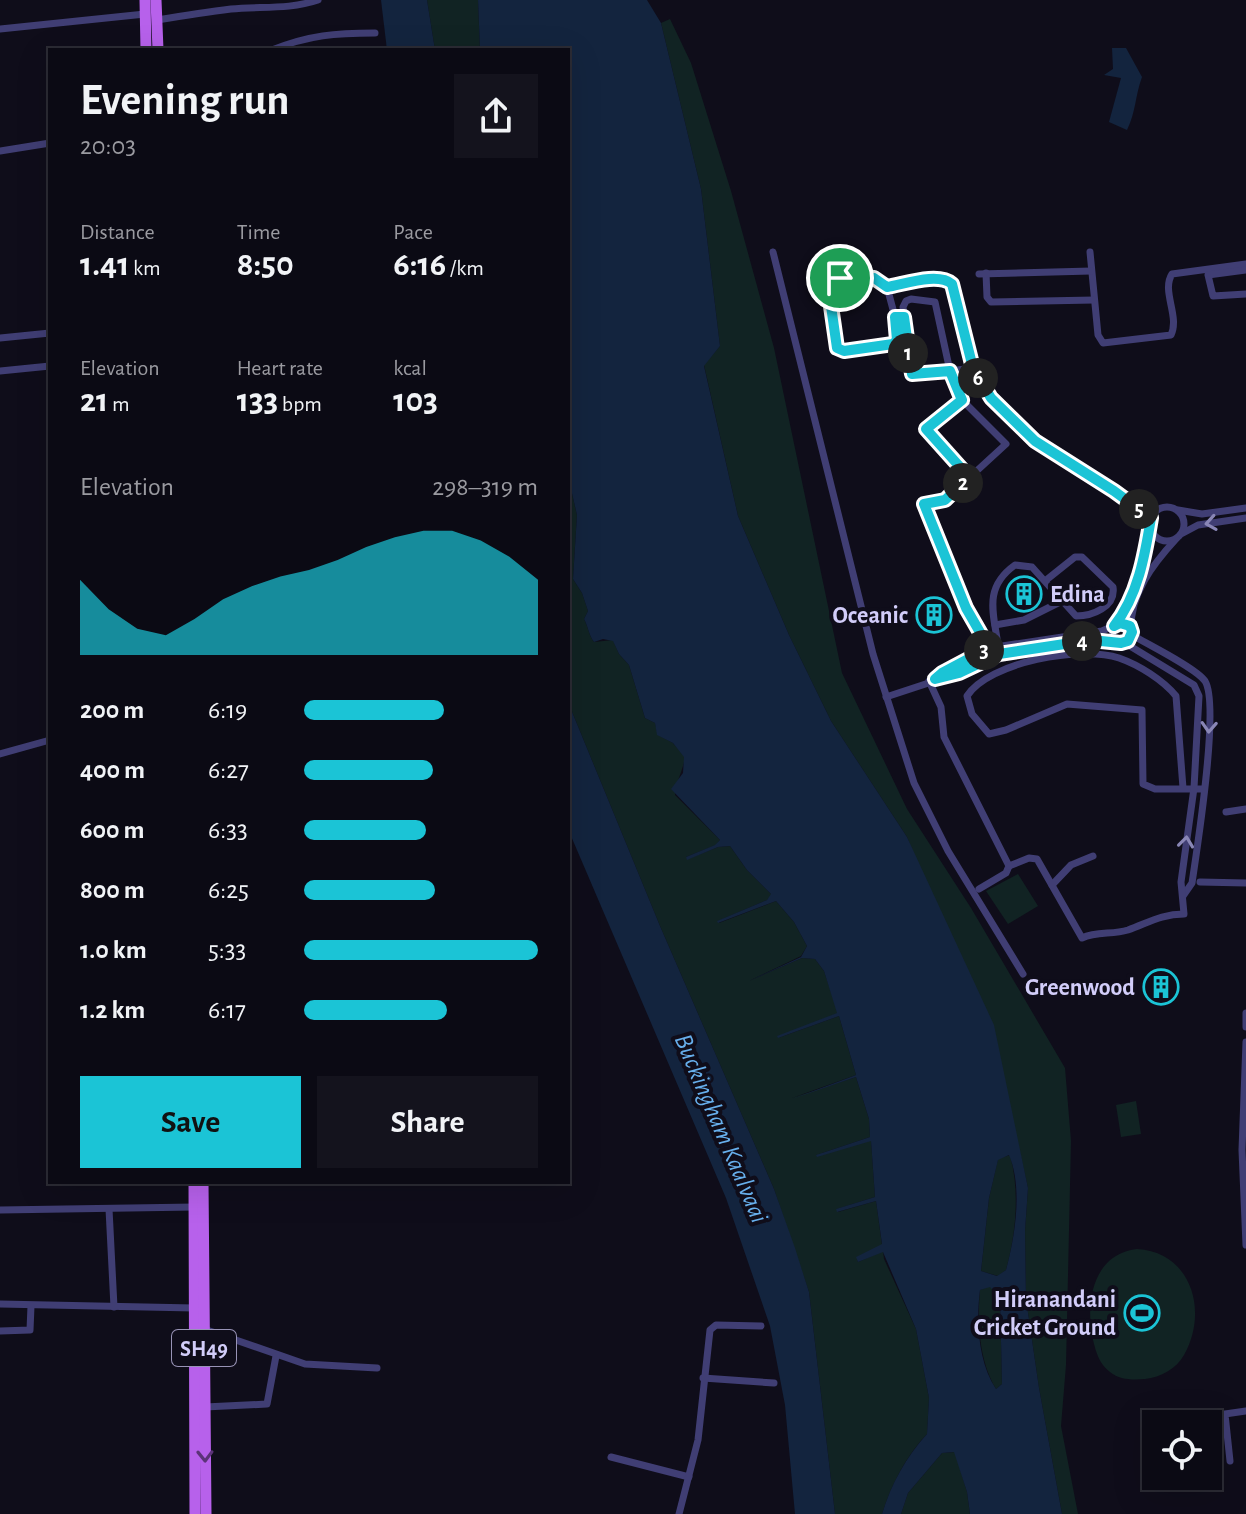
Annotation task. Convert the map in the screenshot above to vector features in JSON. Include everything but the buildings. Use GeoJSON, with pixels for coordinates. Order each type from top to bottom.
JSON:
{"type":"FeatureCollection","features":[{"type":"Feature","properties":{"kind":"main road"},"geometry":{"type":"LineString","coordinates":[[145,0],[146,48]]}},
{"type":"Feature","properties":{"kind":"main road"},"geometry":{"type":"LineString","coordinates":[[156,0],[158,48]]}},
{"type":"Feature","properties":{"kind":"main road","name":"SH49"},"geometry":{"type":"LineString","coordinates":[[194,1184],[195,1514]]}},
{"type":"Feature","properties":{"kind":"main road","name":"SH49"},"geometry":{"type":"LineString","coordinates":[[203,1184],[206,1514]]}},
{"type":"Feature","properties":{"kind":"street"},"geometry":{"type":"LineString","coordinates":[[262,0],[262,10]]}},
{"type":"Feature","properties":{"kind":"street"},"geometry":{"type":"LineString","coordinates":[[157,20],[233,9],[262,10],[318,0]]}},
{"type":"Feature","properties":{"kind":"street"},"geometry":{"type":"LineString","coordinates":[[0,29],[145,14]]}},
{"type":"Feature","properties":{"kind":"street"},"geometry":{"type":"LineString","coordinates":[[277,48],[300,38],[329,33],[375,33]]}},
{"type":"Feature","properties":{"kind":"street"},"geometry":{"type":"LineString","coordinates":[[0,151],[48,143]]}},
{"type":"Feature","properties":{"kind":"street"},"geometry":{"type":"LineString","coordinates":[[773,252],[833,499],[886,697],[914,783],[948,851],[1023,974]]}},
{"type":"Feature","properties":{"kind":"street"},"geometry":{"type":"LineString","coordinates":[[1090,252],[1098,335],[1103,343],[1171,335],[1175,324],[1168,281],[1170,276],[1246,267]]}},
{"type":"Feature","properties":{"kind":"street"},"geometry":{"type":"LineString","coordinates":[[1246,267],[1208,275],[1213,296],[1246,294]]}},
{"type":"Feature","properties":{"kind":"street"},"geometry":{"type":"LineString","coordinates":[[1091,271],[982,274],[988,299],[994,303],[1094,300]]}},
{"type":"Feature","properties":{"kind":"street"},"geometry":{"type":"LineString","coordinates":[[973,368],[950,371],[912,374],[900,317],[887,287],[874,278],[859,277],[840,278],[828,285],[837,348],[844,351],[893,344],[897,340],[900,317],[906,301],[935,302],[950,371],[962,400],[1006,444],[945,500],[924,504],[966,608],[989,648]]}},
{"type":"Feature","properties":{"kind":"street"},"geometry":{"type":"LineString","coordinates":[[887,287],[940,278],[949,281],[973,368],[991,398],[1035,441],[1114,491],[1151,521],[1153,533],[1158,538],[1168,541],[1198,525],[1246,518]]}},
{"type":"Feature","properties":{"kind":"street"},"geometry":{"type":"LineString","coordinates":[[0,338],[48,333]]}},
{"type":"Feature","properties":{"kind":"street"},"geometry":{"type":"LineString","coordinates":[[0,371],[48,366]]}},
{"type":"Feature","properties":{"kind":"street"},"geometry":{"type":"LineString","coordinates":[[962,400],[926,429],[969,477]]}},
{"type":"Feature","properties":{"kind":"street"},"geometry":{"type":"LineString","coordinates":[[979,889],[1006,873],[1009,866],[1029,858],[1037,859],[1082,938],[1095,933],[1126,931],[1161,916],[1184,914],[1181,882],[1194,788],[1200,701],[1198,689],[1121,642],[1112,635],[1113,627],[1126,608],[1137,578],[1151,521],[1163,507],[1198,514],[1246,508]]}},
{"type":"Feature","properties":{"kind":"street"},"geometry":{"type":"LineString","coordinates":[[932,680],[989,648],[999,650],[1091,640],[1121,642],[1132,632],[1133,607],[1143,585],[1158,560],[1178,537],[1184,523],[1176,509]]}},
{"type":"Feature","properties":{"kind":"street"},"geometry":{"type":"LineString","coordinates":[[999,650],[991,597],[1002,574],[1015,565],[1032,567],[1076,616],[1091,615],[1110,603],[1114,594],[1113,587],[1082,557],[1075,557],[1045,581]]}},
{"type":"Feature","properties":{"kind":"street"},"geometry":{"type":"LineString","coordinates":[[995,625],[1024,620],[1062,601]]}},
{"type":"Feature","properties":{"kind":"street"},"geometry":{"type":"LineString","coordinates":[[886,697],[959,673],[999,650],[1124,623],[1132,632],[1202,678],[1208,688],[1210,723],[1204,789],[1192,883],[1183,896]]}},
{"type":"Feature","properties":{"kind":"street"},"geometry":{"type":"LineString","coordinates":[[1152,660],[1159,651]]}},
{"type":"Feature","properties":{"kind":"street"},"geometry":{"type":"LineString","coordinates":[[1183,788],[1176,696],[1161,681],[1119,658],[1096,654],[1063,655],[999,669],[967,696],[972,714],[989,734],[1067,704],[1142,710],[1143,784],[1155,789],[1204,789]]}},
{"type":"Feature","properties":{"kind":"street"},"geometry":{"type":"LineString","coordinates":[[932,680],[941,707],[944,737],[1009,866]]}},
{"type":"Feature","properties":{"kind":"street"},"geometry":{"type":"LineString","coordinates":[[0,754],[48,741]]}},
{"type":"Feature","properties":{"kind":"street"},"geometry":{"type":"LineString","coordinates":[[1226,812],[1246,809]]}},
{"type":"Feature","properties":{"kind":"street"},"geometry":{"type":"LineString","coordinates":[[1052,885],[1071,865],[1093,856]]}},
{"type":"Feature","properties":{"kind":"street"},"geometry":{"type":"LineString","coordinates":[[1200,882],[1246,883]]}},
{"type":"Feature","properties":{"kind":"street"},"geometry":{"type":"LineString","coordinates":[[1246,1013],[1246,1027]]}},
{"type":"Feature","properties":{"kind":"street"},"geometry":{"type":"LineString","coordinates":[[1246,1042],[1242,1150],[1246,1245]]}},
{"type":"Feature","properties":{"kind":"street"},"geometry":{"type":"LineString","coordinates":[[0,1210],[194,1207]]}},
{"type":"Feature","properties":{"kind":"street"},"geometry":{"type":"LineString","coordinates":[[109,1209],[114,1307]]}},
{"type":"Feature","properties":{"kind":"street"},"geometry":{"type":"LineString","coordinates":[[0,1304],[194,1308]]}},
{"type":"Feature","properties":{"kind":"street"},"geometry":{"type":"LineString","coordinates":[[0,1331],[30,1330],[31,1306]]}},
{"type":"Feature","properties":{"kind":"street"},"geometry":{"type":"LineString","coordinates":[[679,1514],[698,1440],[710,1330],[716,1325],[761,1326]]}},
{"type":"Feature","properties":{"kind":"street"},"geometry":{"type":"LineString","coordinates":[[204,1329],[305,1364],[377,1368]]}},
{"type":"Feature","properties":{"kind":"street"},"geometry":{"type":"LineString","coordinates":[[205,1407],[267,1404],[276,1356]]}},
{"type":"Feature","properties":{"kind":"street"},"geometry":{"type":"LineString","coordinates":[[703,1378],[774,1383]]}},
{"type":"Feature","properties":{"kind":"street"},"geometry":{"type":"LineString","coordinates":[[1230,1461],[1225,1414],[1246,1411]]}},
{"type":"Feature","properties":{"kind":"street"},"geometry":{"type":"LineString","coordinates":[[611,1457],[689,1477]]}},
{"type":"Feature","properties":{"kind":"shaded area"},"geometry":{"type":"Polygon","coordinates":[[[427,0],[478,0],[480,48],[435,48],[427,0]]]}},
{"type":"Feature","properties":{"kind":"shaded area"},"geometry":{"type":"Polygon","coordinates":[[[670,19],[691,63],[731,191],[774,348],[842,673],[907,809],[971,908],[1065,1068],[1071,1141],[1066,1365],[1061,1426],[1078,1514],[1062,1514],[1039,1388],[1026,1299],[1028,1188],[1001,1068],[907,837],[831,721],[789,635],[738,516],[704,365],[720,346],[701,189],[661,23],[670,19]]]}},
{"type":"Feature","properties":{"kind":"shaded area"},"geometry":{"type":"Polygon","coordinates":[[[570,485],[577,515],[573,579],[588,611],[584,619],[591,637],[594,642],[613,640],[619,654],[629,665],[645,718],[655,723],[658,735],[673,743],[685,757],[675,795],[720,840],[716,845],[686,857],[688,859],[718,847],[730,846],[747,870],[772,895],[719,923],[776,901],[794,922],[807,946],[801,956],[749,981],[802,958],[815,959],[824,971],[838,1013],[778,1038],[839,1016],[856,1075],[792,1098],[856,1077],[869,1119],[870,1137],[816,1155],[871,1140],[875,1197],[837,1209],[838,1212],[876,1201],[882,1245],[857,1257],[858,1262],[883,1251],[916,1329],[929,1398],[927,1434],[900,1471],[882,1514],[835,1514],[809,1292],[774,1189],[660,926],[570,707],[570,485]]]}},
{"type":"Feature","properties":{"kind":"shaded area"},"geometry":{"type":"Polygon","coordinates":[[[1018,874],[1038,906],[1008,924],[986,891],[1018,874]]]}},
{"type":"Feature","properties":{"kind":"shaded area"},"geometry":{"type":"Polygon","coordinates":[[[1136,1101],[1141,1134],[1121,1137],[1116,1105],[1136,1101]]]}},
{"type":"Feature","properties":{"kind":"shaded area"},"geometry":{"type":"Polygon","coordinates":[[[1010,1155],[1016,1198],[1014,1227],[1006,1270],[998,1276],[981,1271],[989,1198],[998,1159],[1010,1155]]]}},
{"type":"Feature","properties":{"kind":"shaded area","name":"Hiranandani Cricket Ground"},"geometry":{"type":"Polygon","coordinates":[[[1137,1249],[1156,1253],[1171,1261],[1182,1272],[1194,1303],[1195,1320],[1184,1355],[1168,1372],[1145,1379],[1122,1378],[1106,1369],[1093,1340],[1090,1311],[1095,1283],[1101,1270],[1122,1253],[1137,1249]]]}},
{"type":"Feature","properties":{"kind":"shaded area"},"geometry":{"type":"Polygon","coordinates":[[[990,1286],[1000,1297],[1002,1384],[996,1389],[986,1366],[979,1328],[980,1290],[990,1286]]]}},
{"type":"Feature","properties":{"kind":"shaded area"},"geometry":{"type":"Polygon","coordinates":[[[955,1452],[970,1514],[901,1514],[908,1493],[942,1453],[955,1452]]]}},
{"type":"Feature","properties":{"kind":"water"},"geometry":{"type":"Polygon","coordinates":[[[381,0],[427,0],[435,48],[387,48],[381,0]]]}},
{"type":"Feature","properties":{"kind":"water"},"geometry":{"type":"Polygon","coordinates":[[[478,0],[647,0],[661,23],[701,189],[720,346],[704,366],[738,516],[789,635],[831,721],[907,837],[994,1025],[1028,1188],[1026,1299],[1062,1514],[970,1514],[967,1492],[954,1452],[942,1453],[908,1493],[901,1514],[882,1514],[900,1471],[927,1434],[929,1398],[916,1329],[883,1252],[858,1262],[856,1257],[882,1244],[876,1201],[837,1212],[836,1209],[875,1197],[871,1141],[816,1155],[870,1137],[869,1119],[856,1077],[792,1099],[856,1075],[839,1016],[778,1038],[837,1013],[824,971],[815,959],[802,958],[749,981],[801,957],[807,946],[794,922],[776,901],[718,923],[767,900],[771,894],[747,870],[730,846],[718,847],[687,860],[686,857],[720,840],[671,789],[683,773],[684,757],[673,743],[657,735],[655,723],[645,718],[629,665],[613,641],[603,639],[594,642],[591,637],[584,619],[588,611],[573,579],[577,515],[570,485],[570,48],[480,48],[478,0]],[[1009,1155],[998,1160],[989,1198],[981,1271],[997,1276],[1006,1270],[1012,1242],[1017,1197],[1009,1155]],[[990,1287],[980,1290],[978,1315],[982,1354],[996,1389],[1002,1384],[1000,1298],[990,1287]]]}},
{"type":"Feature","properties":{"kind":"water"},"geometry":{"type":"Polygon","coordinates":[[[1112,48],[1126,48],[1142,77],[1127,130],[1109,122],[1121,78],[1104,75],[1113,69],[1112,48]]]}},
{"type":"Feature","properties":{"kind":"water","name":"Buckingham Kaalvaai"},"geometry":{"type":"Polygon","coordinates":[[[570,707],[660,926],[774,1189],[795,1248],[809,1292],[835,1514],[795,1514],[785,1405],[770,1326],[726,1198],[570,834],[570,707]]]}},
{"type":"Feature","properties":{"kind":"place","name":"Edina"},"geometry":{"type":"Point","coordinates":[1024,594]}},
{"type":"Feature","properties":{"kind":"place","name":"Oceanic"},"geometry":{"type":"Point","coordinates":[934,615]}},
{"type":"Feature","properties":{"kind":"place","name":"Greenwood"},"geometry":{"type":"Point","coordinates":[1161,987]}},
{"type":"Feature","properties":{"kind":"place","name":"Hiranandani Cricket Ground"},"geometry":{"type":"Point","coordinates":[1142,1313]}},
{"type":"Feature","properties":{"kind":"route"},"geometry":{"type":"LineString","coordinates":[[840,278],[874,278],[887,287],[940,278],[949,281],[973,368],[991,398],[1035,441],[1151,518],[1147,546],[1137,578],[1126,608],[1114,626],[1120,623],[1130,626],[1132,636],[1128,641],[1091,640],[999,654],[959,673],[935,679],[989,648],[966,608],[924,504],[945,500],[969,477],[926,429],[962,400],[950,371],[912,374],[904,317],[895,317],[897,340],[893,344],[844,351],[837,348],[827,291],[831,281],[840,278]]}}]}
